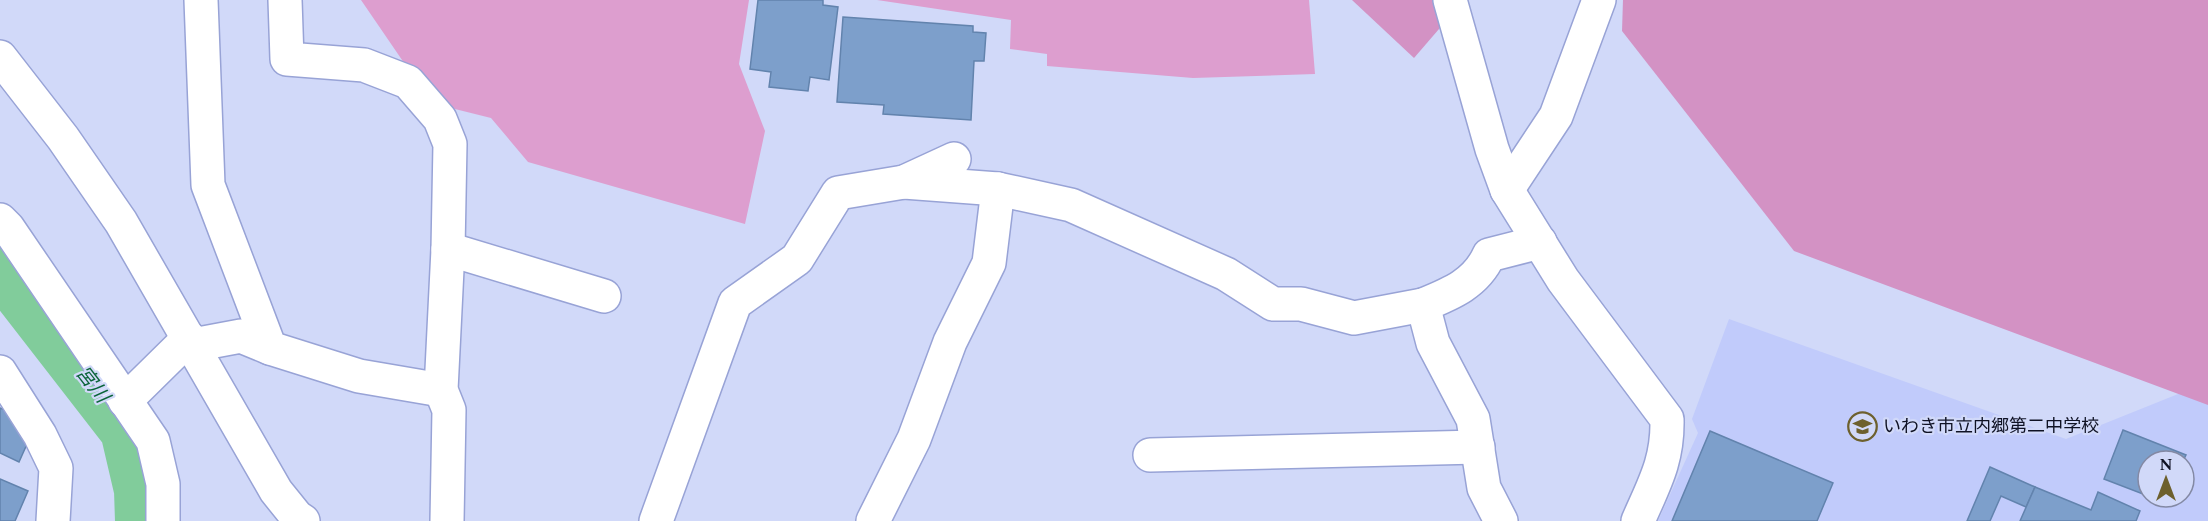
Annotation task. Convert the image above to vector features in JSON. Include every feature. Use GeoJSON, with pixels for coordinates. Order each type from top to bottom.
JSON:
{"type":"FeatureCollection","features":[{"type":"Feature","properties":{"kind":"street"},"geometry":{"type":"LineString","coordinates":[[201,0],[208,185],[270,348]]}},
{"type":"Feature","properties":{"kind":"street"},"geometry":{"type":"LineString","coordinates":[[285,0],[287,59],[364,65],[408,82],[440,119],[450,144],[448,249],[441,390],[449,410],[447,521]]}},
{"type":"Feature","properties":{"kind":"street"},"geometry":{"type":"LineString","coordinates":[[1450,0],[1492,149],[1507,190],[1532,245],[1563,280],[1667,419],[1668,441],[1663,464],[1638,521]]}},
{"type":"Feature","properties":{"kind":"street"},"geometry":{"type":"LineString","coordinates":[[1507,190],[1556,116],[1599,0]]}},
{"type":"Feature","properties":{"kind":"street"},"geometry":{"type":"LineString","coordinates":[[1,59],[63,138],[122,222],[276,491],[303,521]]}},
{"type":"Feature","properties":{"kind":"street"},"geometry":{"type":"LineString","coordinates":[[904,182],[954,159]]}},
{"type":"Feature","properties":{"kind":"street"},"geometry":{"type":"LineString","coordinates":[[656,521],[735,303],[796,259],[838,193],[904,182],[998,189],[1071,205],[1226,274],[1273,304],[1301,304],[1354,318],[1423,305],[1455,292],[1483,269],[1489,255],[1532,245]]}},
{"type":"Feature","properties":{"kind":"street"},"geometry":{"type":"LineString","coordinates":[[873,521],[914,439],[950,342],[989,263],[998,189]]}},
{"type":"Feature","properties":{"kind":"street"},"geometry":{"type":"LineString","coordinates":[[0,220],[8,228],[153,441],[163,484],[163,521]]}},
{"type":"Feature","properties":{"kind":"street"},"geometry":{"type":"LineString","coordinates":[[448,249],[604,296]]}},
{"type":"Feature","properties":{"kind":"street"},"geometry":{"type":"LineString","coordinates":[[1423,305],[1433,343],[1473,419],[1484,488],[1501,521]]}},
{"type":"Feature","properties":{"kind":"street"},"geometry":{"type":"LineString","coordinates":[[125,401],[191,341],[241,336],[270,348],[359,376],[441,390]]}},
{"type":"Feature","properties":{"kind":"street"},"geometry":{"type":"LineString","coordinates":[[0,372],[39,435],[56,468],[53,521]]}},
{"type":"Feature","properties":{"kind":"street"},"geometry":{"type":"LineString","coordinates":[[1149,455],[1478,447]]}},
{"type":"Feature","properties":{"kind":"shaded area"},"geometry":{"type":"Polygon","coordinates":[[[361,0],[749,0],[739,64],[765,131],[745,224],[528,162],[491,118],[451,108],[413,76],[361,0]]]}},
{"type":"Feature","properties":{"kind":"shaded area"},"geometry":{"type":"Polygon","coordinates":[[[877,0],[1309,0],[1315,74],[1193,78],[1047,66],[1047,54],[1010,49],[1011,20],[877,0]]]}},
{"type":"Feature","properties":{"kind":"shaded area"},"geometry":{"type":"Polygon","coordinates":[[[1352,0],[1464,0],[1414,58],[1352,0]]]}},
{"type":"Feature","properties":{"kind":"shaded area"},"geometry":{"type":"Polygon","coordinates":[[[1623,0],[2208,0],[2208,405],[1794,251],[1622,31],[1623,0]]]}},
{"type":"Feature","properties":{"kind":"shaded area","name":"いわき市立内郷第二中学校"},"geometry":{"type":"Polygon","coordinates":[[[1729,319],[2066,439],[2208,382],[2208,521],[1658,521],[1698,433],[1692,419],[1729,319]]]}},
{"type":"Feature","properties":{"kind":"building"},"geometry":{"type":"Polygon","coordinates":[[[758,0],[823,0],[823,5],[838,7],[829,80],[810,77],[808,91],[769,87],[771,72],[750,69],[758,0]]]}},
{"type":"Feature","properties":{"kind":"building"},"geometry":{"type":"Polygon","coordinates":[[[843,17],[973,26],[973,32],[986,33],[984,61],[974,61],[971,120],[883,114],[884,105],[837,102],[843,17]]]}},
{"type":"Feature","properties":{"kind":"building"},"geometry":{"type":"Polygon","coordinates":[[[0,408],[36,424],[19,462],[0,453],[0,408]]]}},
{"type":"Feature","properties":{"kind":"building"},"geometry":{"type":"Polygon","coordinates":[[[2123,430],[2171,449],[2136,449],[2136,491],[2104,479],[2123,430]]]}},
{"type":"Feature","properties":{"kind":"building"},"geometry":{"type":"Polygon","coordinates":[[[1710,431],[1833,483],[1817,521],[1672,521],[1710,431]]]}},
{"type":"Feature","properties":{"kind":"building"},"geometry":{"type":"Polygon","coordinates":[[[1990,467],[2035,487],[2026,507],[2001,496],[1990,521],[1967,521],[1990,467]]]}},
{"type":"Feature","properties":{"kind":"building"},"geometry":{"type":"Polygon","coordinates":[[[0,479],[28,491],[15,521],[0,521],[0,479]]]}},
{"type":"Feature","properties":{"kind":"building"},"geometry":{"type":"Polygon","coordinates":[[[2035,487],[2091,510],[2098,492],[2140,511],[2136,521],[2020,521],[2035,487]]]}},
{"type":"Feature","properties":{"kind":"waterway","name":"宮川"},"geometry":{"type":"LineString","coordinates":[[0,265],[128,430],[142,490],[143,521]]}},
{"type":"Feature","properties":{"kind":"place","name":"いわき市立内郷第二中学校"},"geometry":{"type":"Point","coordinates":[1862,426]}}]}
